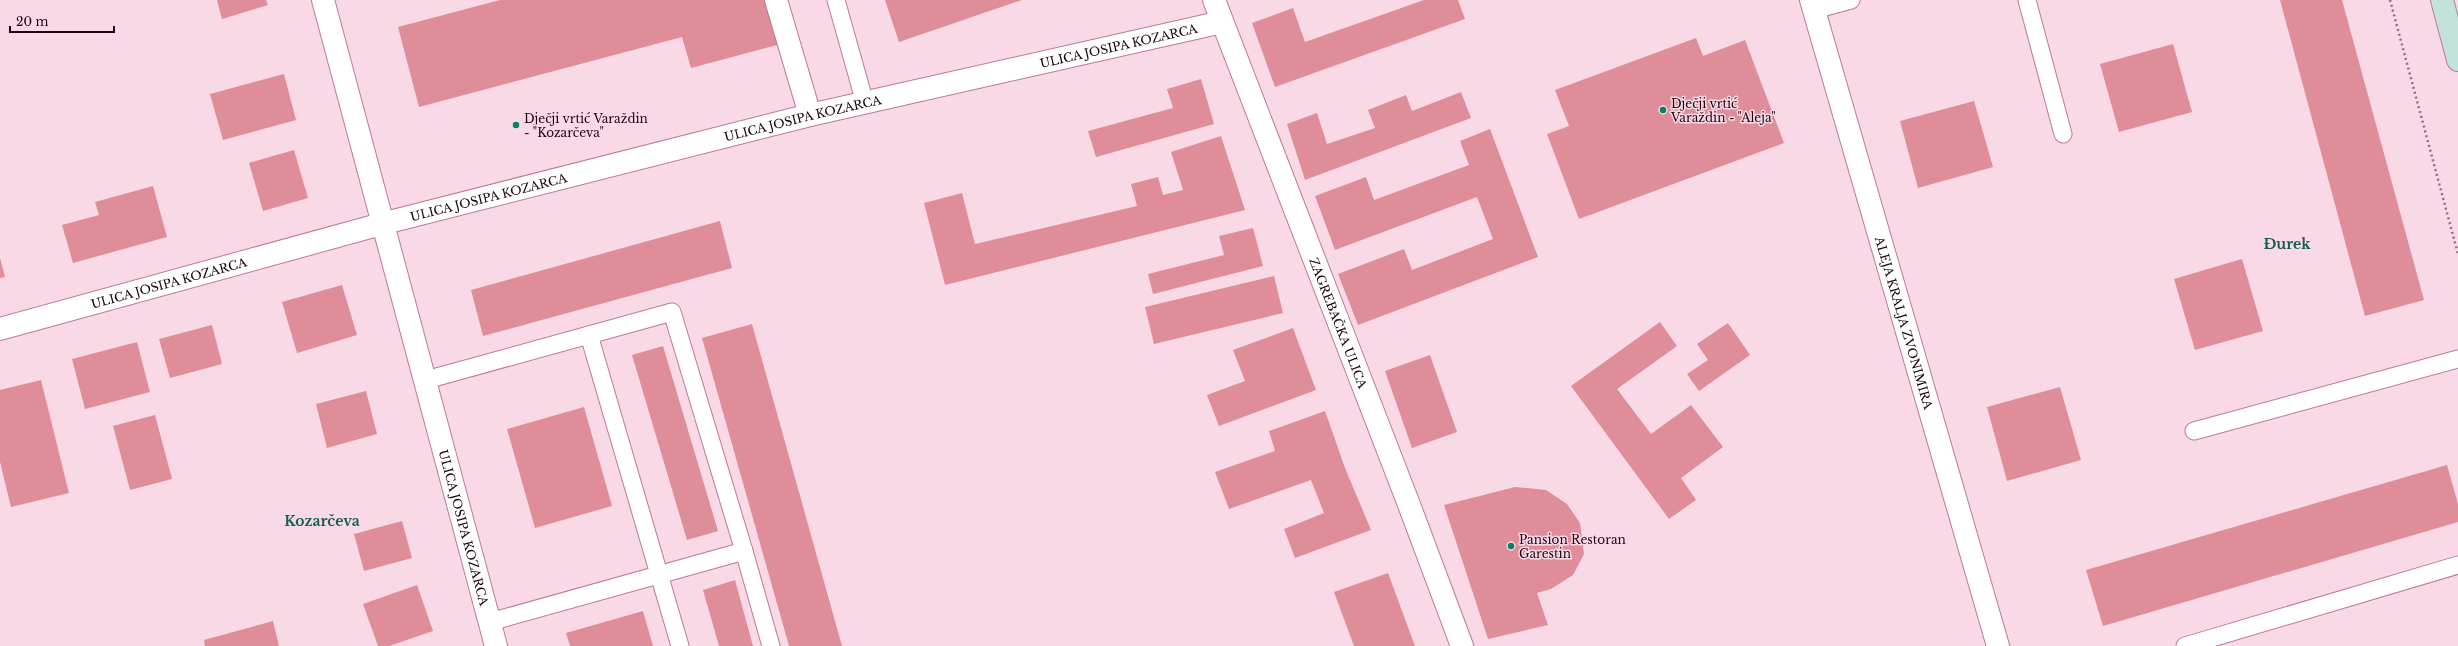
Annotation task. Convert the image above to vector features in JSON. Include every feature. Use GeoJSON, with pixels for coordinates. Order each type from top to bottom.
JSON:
{"type":"FeatureCollection","features":[{"type":"Feature","properties":{"kind":"main road"},"geometry":{"type":"LineString","coordinates":[[2442,0],[2458,60]]}},
{"type":"Feature","properties":{"kind":"street","name":"ULICA JOSIPA KOZARCA"},"geometry":{"type":"LineString","coordinates":[[323,0],[385,223],[496,646]]}},
{"type":"Feature","properties":{"kind":"street"},"geometry":{"type":"LineString","coordinates":[[776,0],[810,115]]}},
{"type":"Feature","properties":{"kind":"street","name":"ZAGREBAČKA ULICA"},"geometry":{"type":"LineString","coordinates":[[1214,0],[1462,646]]}},
{"type":"Feature","properties":{"kind":"street","name":"ALEJA KRALJA ZVONIMIRA"},"geometry":{"type":"LineString","coordinates":[[1813,5],[1998,646]]}},
{"type":"Feature","properties":{"kind":"street","name":"ULICA JOSIPA KOZARCA"},"geometry":{"type":"LineString","coordinates":[[0,329],[385,223],[810,115],[1222,22]]}},
{"type":"Feature","properties":{"kind":"lane"},"geometry":{"type":"LineString","coordinates":[[836,0],[865,103]]}},
{"type":"Feature","properties":{"kind":"lane"},"geometry":{"type":"LineString","coordinates":[[1813,5],[1851,0]]}},
{"type":"Feature","properties":{"kind":"lane"},"geometry":{"type":"LineString","coordinates":[[2027,0],[2062,134]]}},
{"type":"Feature","properties":{"kind":"lane"},"geometry":{"type":"LineString","coordinates":[[426,380],[672,312],[771,646]]}},
{"type":"Feature","properties":{"kind":"lane"},"geometry":{"type":"LineString","coordinates":[[589,335],[680,646]]}},
{"type":"Feature","properties":{"kind":"lane"},"geometry":{"type":"LineString","coordinates":[[2194,431],[2458,359]]}},
{"type":"Feature","properties":{"kind":"lane"},"geometry":{"type":"LineString","coordinates":[[490,622],[744,552]]}},
{"type":"Feature","properties":{"kind":"lane"},"geometry":{"type":"LineString","coordinates":[[2184,646],[2458,565]]}},
{"type":"Feature","properties":{"kind":"path"},"geometry":{"type":"LineString","coordinates":[[2390,0],[2458,254]]}},
{"type":"Feature","properties":{"kind":"building"},"geometry":{"type":"Polygon","coordinates":[[[217,0],[266,0],[268,5],[222,19],[217,0]]]}},
{"type":"Feature","properties":{"kind":"building"},"geometry":{"type":"Polygon","coordinates":[[[500,0],[765,0],[777,45],[691,68],[682,37],[419,107],[398,27],[500,0]]]}},
{"type":"Feature","properties":{"kind":"building"},"geometry":{"type":"Polygon","coordinates":[[[885,0],[1022,0],[899,42],[885,0]]]}},
{"type":"Feature","properties":{"kind":"building"},"geometry":{"type":"Polygon","coordinates":[[[1424,0],[1458,0],[1465,19],[1275,87],[1252,23],[1293,8],[1305,42],[1424,0]]]}},
{"type":"Feature","properties":{"kind":"building"},"geometry":{"type":"Polygon","coordinates":[[[2280,0],[2342,0],[2424,300],[2365,316],[2280,0]]]}},
{"type":"Feature","properties":{"kind":"building"},"geometry":{"type":"Polygon","coordinates":[[[1696,38],[1703,56],[1745,40],[1784,143],[1579,219],[1547,134],[1569,126],[1555,90],[1696,38]]]}},
{"type":"Feature","properties":{"kind":"building"},"geometry":{"type":"Polygon","coordinates":[[[2173,44],[2192,112],[2119,132],[2100,64],[2173,44]]]}},
{"type":"Feature","properties":{"kind":"building"},"geometry":{"type":"Polygon","coordinates":[[[284,74],[296,120],[223,140],[210,94],[284,74]]]}},
{"type":"Feature","properties":{"kind":"building"},"geometry":{"type":"Polygon","coordinates":[[[1201,79],[1214,124],[1096,157],[1088,131],[1173,108],[1167,89],[1201,79]]]}},
{"type":"Feature","properties":{"kind":"building"},"geometry":{"type":"Polygon","coordinates":[[[1461,92],[1471,118],[1305,180],[1287,124],[1317,113],[1327,144],[1375,128],[1368,110],[1406,95],[1412,111],[1461,92]]]}},
{"type":"Feature","properties":{"kind":"building"},"geometry":{"type":"Polygon","coordinates":[[[1974,101],[1993,167],[1918,188],[1900,121],[1974,101]]]}},
{"type":"Feature","properties":{"kind":"building"},"geometry":{"type":"Polygon","coordinates":[[[1490,129],[1538,257],[1358,325],[1338,274],[1404,249],[1412,270],[1493,239],[1477,197],[1335,250],[1315,196],[1366,177],[1374,200],[1469,165],[1460,141],[1490,129]]]}},
{"type":"Feature","properties":{"kind":"building"},"geometry":{"type":"Polygon","coordinates":[[[1221,136],[1245,210],[945,285],[924,203],[962,193],[975,244],[1137,206],[1131,184],[1158,177],[1163,195],[1183,190],[1171,152],[1221,136]]]}},
{"type":"Feature","properties":{"kind":"building"},"geometry":{"type":"Polygon","coordinates":[[[294,150],[308,198],[263,211],[249,163],[294,150]]]}},
{"type":"Feature","properties":{"kind":"building"},"geometry":{"type":"Polygon","coordinates":[[[153,186],[167,237],[73,263],[62,225],[99,215],[95,202],[153,186]]]}},
{"type":"Feature","properties":{"kind":"building"},"geometry":{"type":"Polygon","coordinates":[[[720,221],[732,268],[483,336],[471,290],[720,221]]]}},
{"type":"Feature","properties":{"kind":"building"},"geometry":{"type":"Polygon","coordinates":[[[1253,228],[1263,266],[1153,294],[1148,274],[1224,255],[1219,236],[1253,228]]]}},
{"type":"Feature","properties":{"kind":"building"},"geometry":{"type":"Polygon","coordinates":[[[0,258],[5,277],[0,278],[0,258]]]}},
{"type":"Feature","properties":{"kind":"building"},"geometry":{"type":"Polygon","coordinates":[[[2242,259],[2263,331],[2195,350],[2174,279],[2242,259]]]}},
{"type":"Feature","properties":{"kind":"building"},"geometry":{"type":"Polygon","coordinates":[[[1274,276],[1283,313],[1154,344],[1145,307],[1274,276]]]}},
{"type":"Feature","properties":{"kind":"building"},"geometry":{"type":"Polygon","coordinates":[[[342,285],[357,335],[297,353],[282,302],[342,285]]]}},
{"type":"Feature","properties":{"kind":"building"},"geometry":{"type":"Polygon","coordinates":[[[1660,322],[1677,346],[1617,389],[1651,434],[1691,405],[1723,447],[1681,478],[1696,500],[1669,519],[1571,386],[1660,322]]]}},
{"type":"Feature","properties":{"kind":"building"},"geometry":{"type":"Polygon","coordinates":[[[1728,323],[1750,355],[1699,391],[1687,374],[1708,360],[1697,344],[1728,323]]]}},
{"type":"Feature","properties":{"kind":"building"},"geometry":{"type":"Polygon","coordinates":[[[752,324],[842,646],[789,646],[702,338],[752,324]]]}},
{"type":"Feature","properties":{"kind":"building"},"geometry":{"type":"Polygon","coordinates":[[[212,325],[222,364],[170,378],[159,339],[212,325]]]}},
{"type":"Feature","properties":{"kind":"building"},"geometry":{"type":"Polygon","coordinates":[[[1293,328],[1316,390],[1219,426],[1207,395],[1245,381],[1233,350],[1293,328]]]}},
{"type":"Feature","properties":{"kind":"building"},"geometry":{"type":"Polygon","coordinates":[[[137,342],[150,392],[85,409],[72,359],[137,342]]]}},
{"type":"Feature","properties":{"kind":"building"},"geometry":{"type":"Polygon","coordinates":[[[663,346],[718,531],[687,540],[632,355],[663,346]]]}},
{"type":"Feature","properties":{"kind":"building"},"geometry":{"type":"Polygon","coordinates":[[[1430,355],[1457,432],[1412,448],[1385,371],[1430,355]]]}},
{"type":"Feature","properties":{"kind":"building"},"geometry":{"type":"Polygon","coordinates":[[[41,380],[69,493],[11,507],[0,462],[0,390],[41,380]]]}},
{"type":"Feature","properties":{"kind":"building"},"geometry":{"type":"Polygon","coordinates":[[[2060,387],[2081,460],[2007,481],[1987,407],[2060,387]]]}},
{"type":"Feature","properties":{"kind":"building"},"geometry":{"type":"Polygon","coordinates":[[[366,391],[377,434],[327,448],[316,404],[366,391]]]}},
{"type":"Feature","properties":{"kind":"building"},"geometry":{"type":"Polygon","coordinates":[[[584,407],[612,506],[535,528],[507,429],[584,407]]]}},
{"type":"Feature","properties":{"kind":"building"},"geometry":{"type":"Polygon","coordinates":[[[1325,411],[1345,468],[1371,530],[1295,558],[1284,529],[1324,513],[1311,480],[1229,509],[1215,472],[1275,451],[1269,431],[1325,411]]]}},
{"type":"Feature","properties":{"kind":"building"},"geometry":{"type":"Polygon","coordinates":[[[155,415],[172,479],[130,490],[113,426],[155,415]]]}},
{"type":"Feature","properties":{"kind":"building"},"geometry":{"type":"Polygon","coordinates":[[[2447,465],[2458,504],[2458,522],[2103,626],[2086,570],[2447,465]]]}},
{"type":"Feature","properties":{"kind":"building"},"geometry":{"type":"Polygon","coordinates":[[[1515,487],[1546,490],[1567,504],[1580,523],[1584,554],[1573,575],[1551,589],[1537,593],[1548,625],[1488,639],[1444,505],[1515,487]]]}},
{"type":"Feature","properties":{"kind":"building"},"geometry":{"type":"Polygon","coordinates":[[[402,521],[412,558],[364,571],[354,534],[402,521]]]}},
{"type":"Feature","properties":{"kind":"building"},"geometry":{"type":"Polygon","coordinates":[[[1388,573],[1415,646],[1354,646],[1334,592],[1388,573]]]}},
{"type":"Feature","properties":{"kind":"building"},"geometry":{"type":"Polygon","coordinates":[[[735,580],[753,646],[719,646],[703,590],[735,580]]]}},
{"type":"Feature","properties":{"kind":"building"},"geometry":{"type":"Polygon","coordinates":[[[417,585],[433,631],[389,646],[378,646],[363,604],[417,585]]]}},
{"type":"Feature","properties":{"kind":"building"},"geometry":{"type":"Polygon","coordinates":[[[643,611],[653,646],[570,646],[566,633],[643,611]]]}},
{"type":"Feature","properties":{"kind":"building"},"geometry":{"type":"Polygon","coordinates":[[[273,621],[279,646],[205,646],[204,640],[273,621]]]}},
{"type":"Feature","properties":{"kind":"place","name":"Dječji vrtić Varaždin - \"Aleja\""},"geometry":{"type":"Point","coordinates":[1663,110]}},
{"type":"Feature","properties":{"kind":"place","name":"Dječji vrtić Varaždin - \"Kozarčeva\""},"geometry":{"type":"Point","coordinates":[516,125]}},
{"type":"Feature","properties":{"kind":"place","name":"Pansion Restoran Garestin"},"geometry":{"type":"Point","coordinates":[1511,546]}},
{"type":"Feature","properties":{"kind":"district","name":"Đurek"},"geometry":{"type":"Point","coordinates":[2287,244]}},
{"type":"Feature","properties":{"kind":"district","name":"Kozarčeva"},"geometry":{"type":"Point","coordinates":[322,521]}}]}
